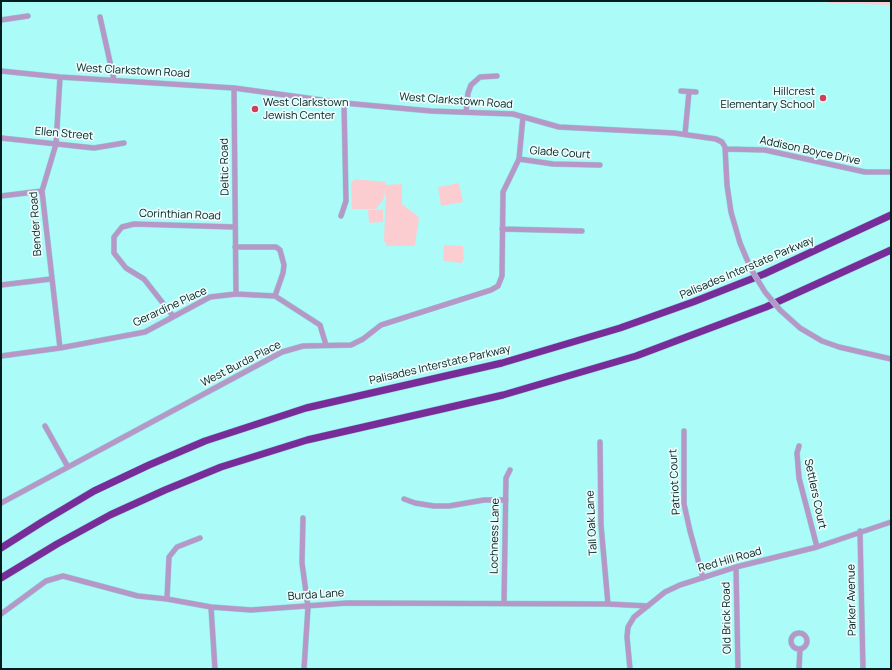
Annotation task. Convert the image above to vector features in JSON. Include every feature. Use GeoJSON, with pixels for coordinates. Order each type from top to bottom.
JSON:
{"type":"FeatureCollection","features":[{"type":"Feature","properties":{"kind":"highway","name":"Palisades Interstate Parkway"},"geometry":{"type":"LineString","coordinates":[[1,548],[48,518],[101,488],[163,458],[219,436],[306,408],[502,363],[620,328],[751,280],[891,215]]}},
{"type":"Feature","properties":{"kind":"highway"},"geometry":{"type":"LineString","coordinates":[[1,578],[50,548],[110,515],[221,467],[307,440],[503,395],[622,360],[752,313],[824,282],[891,250]]}},
{"type":"Feature","properties":{"kind":"street"},"geometry":{"type":"LineString","coordinates":[[1,20],[28,16]]}},
{"type":"Feature","properties":{"kind":"street"},"geometry":{"type":"LineString","coordinates":[[100,17],[114,80]]}},
{"type":"Feature","properties":{"kind":"street","name":"West Clarkstown Road"},"geometry":{"type":"LineString","coordinates":[[1,71],[60,77],[234,88],[344,103],[513,114],[560,127],[685,134],[718,139],[724,144],[726,149]]}},
{"type":"Feature","properties":{"kind":"street"},"geometry":{"type":"LineString","coordinates":[[466,112],[468,93],[471,86],[480,77],[497,76]]}},
{"type":"Feature","properties":{"kind":"street","name":"Bender Road"},"geometry":{"type":"LineString","coordinates":[[60,77],[56,144],[42,191],[60,348]]}},
{"type":"Feature","properties":{"kind":"street","name":"Deltic Road"},"geometry":{"type":"LineString","coordinates":[[234,88],[236,294]]}},
{"type":"Feature","properties":{"kind":"street"},"geometry":{"type":"LineString","coordinates":[[681,91],[696,92]]}},
{"type":"Feature","properties":{"kind":"street"},"geometry":{"type":"LineString","coordinates":[[685,134],[689,92]]}},
{"type":"Feature","properties":{"kind":"street"},"geometry":{"type":"LineString","coordinates":[[340,216],[346,201],[344,103]]}},
{"type":"Feature","properties":{"kind":"street","name":"West Burda Place"},"geometry":{"type":"LineString","coordinates":[[1,503],[282,352],[303,346],[351,345],[363,339],[381,325],[491,290],[498,286],[502,276],[503,192],[519,159],[523,117]]}},
{"type":"Feature","properties":{"kind":"street","name":"Ellen Street"},"geometry":{"type":"LineString","coordinates":[[1,138],[94,148],[124,143]]}},
{"type":"Feature","properties":{"kind":"street"},"geometry":{"type":"LineString","coordinates":[[726,149],[727,185],[731,212],[738,238],[752,269],[765,292],[780,310],[800,328],[822,341],[840,347],[891,359]]}},
{"type":"Feature","properties":{"kind":"street","name":"Addison Boyce Drive"},"geometry":{"type":"LineString","coordinates":[[726,149],[765,150],[865,172],[891,172]]}},
{"type":"Feature","properties":{"kind":"street","name":"Glade Court"},"geometry":{"type":"LineString","coordinates":[[519,159],[554,164],[600,165]]}},
{"type":"Feature","properties":{"kind":"street"},"geometry":{"type":"LineString","coordinates":[[1,196],[42,191]]}},
{"type":"Feature","properties":{"kind":"street","name":"Corinthian Road"},"geometry":{"type":"LineString","coordinates":[[173,316],[144,280],[126,268],[114,253],[114,237],[122,227],[134,224],[235,227]]}},
{"type":"Feature","properties":{"kind":"street"},"geometry":{"type":"LineString","coordinates":[[502,229],[582,231]]}},
{"type":"Feature","properties":{"kind":"street"},"geometry":{"type":"LineString","coordinates":[[236,247],[276,247],[280,250],[284,265],[283,273],[274,296]]}},
{"type":"Feature","properties":{"kind":"street"},"geometry":{"type":"LineString","coordinates":[[1,285],[51,279]]}},
{"type":"Feature","properties":{"kind":"street","name":"Gerardine Place"},"geometry":{"type":"LineString","coordinates":[[1,356],[60,348],[145,332],[210,297],[236,294],[274,296],[320,325],[326,345]]}},
{"type":"Feature","properties":{"kind":"street"},"geometry":{"type":"LineString","coordinates":[[45,426],[68,467]]}},
{"type":"Feature","properties":{"kind":"street","name":"Patriot Court"},"geometry":{"type":"LineString","coordinates":[[684,430],[684,504],[703,578]]}},
{"type":"Feature","properties":{"kind":"street","name":"Tall Oak Lane"},"geometry":{"type":"LineString","coordinates":[[600,442],[601,525],[608,604]]}},
{"type":"Feature","properties":{"kind":"street","name":"Settlers Court"},"geometry":{"type":"LineString","coordinates":[[799,446],[796,453],[799,478],[817,547]]}},
{"type":"Feature","properties":{"kind":"street","name":"Lochness Lane"},"geometry":{"type":"LineString","coordinates":[[504,603],[506,478],[510,470]]}},
{"type":"Feature","properties":{"kind":"street"},"geometry":{"type":"LineString","coordinates":[[404,499],[434,506],[449,506],[484,500],[506,500]]}},
{"type":"Feature","properties":{"kind":"street"},"geometry":{"type":"LineString","coordinates":[[303,518],[302,563],[308,606],[304,669]]}},
{"type":"Feature","properties":{"kind":"street","name":"Red Hill Road"},"geometry":{"type":"LineString","coordinates":[[630,669],[628,627],[634,617],[665,592],[680,585],[736,567],[817,547],[860,531],[891,522]]}},
{"type":"Feature","properties":{"kind":"street","name":"Parker Avenue"},"geometry":{"type":"LineString","coordinates":[[860,531],[863,669]]}},
{"type":"Feature","properties":{"kind":"street"},"geometry":{"type":"LineString","coordinates":[[167,599],[168,557],[172,551],[177,548],[200,538]]}},
{"type":"Feature","properties":{"kind":"street","name":"Old Brick Road"},"geometry":{"type":"LineString","coordinates":[[736,567],[738,669]]}},
{"type":"Feature","properties":{"kind":"street","name":"Burda Lane"},"geometry":{"type":"LineString","coordinates":[[1,614],[46,581],[62,576],[138,596],[167,599],[211,607],[251,610],[347,603],[608,604],[648,606]]}},
{"type":"Feature","properties":{"kind":"street"},"geometry":{"type":"LineString","coordinates":[[211,607],[215,669]]}},
{"type":"Feature","properties":{"kind":"street"},"geometry":{"type":"LineString","coordinates":[[799,669],[800,649]]}},
{"type":"Feature","properties":{"kind":"shaded area"},"geometry":{"type":"Polygon","coordinates":[[[833,1],[891,1],[891,5],[827,3],[833,1]]]}},
{"type":"Feature","properties":{"kind":"shaded area"},"geometry":{"type":"Polygon","coordinates":[[[355,179],[385,182],[386,185],[402,184],[402,204],[419,217],[415,245],[387,246],[384,241],[386,190],[383,200],[376,209],[352,209],[351,183],[355,179]]]}},
{"type":"Feature","properties":{"kind":"shaded area"},"geometry":{"type":"Polygon","coordinates":[[[459,183],[463,202],[441,206],[438,187],[459,183]]]}},
{"type":"Feature","properties":{"kind":"shaded area"},"geometry":{"type":"Polygon","coordinates":[[[368,210],[383,210],[383,222],[369,223],[368,210]]]}},
{"type":"Feature","properties":{"kind":"shaded area"},"geometry":{"type":"Polygon","coordinates":[[[444,245],[463,246],[464,259],[461,263],[443,261],[444,245]]]}},
{"type":"Feature","properties":{"kind":"place","name":"Hillcrest Elementary School"},"geometry":{"type":"Point","coordinates":[823,98]}},
{"type":"Feature","properties":{"kind":"place","name":"West Clarkstown Jewish Center"},"geometry":{"type":"Point","coordinates":[255,109]}}]}
